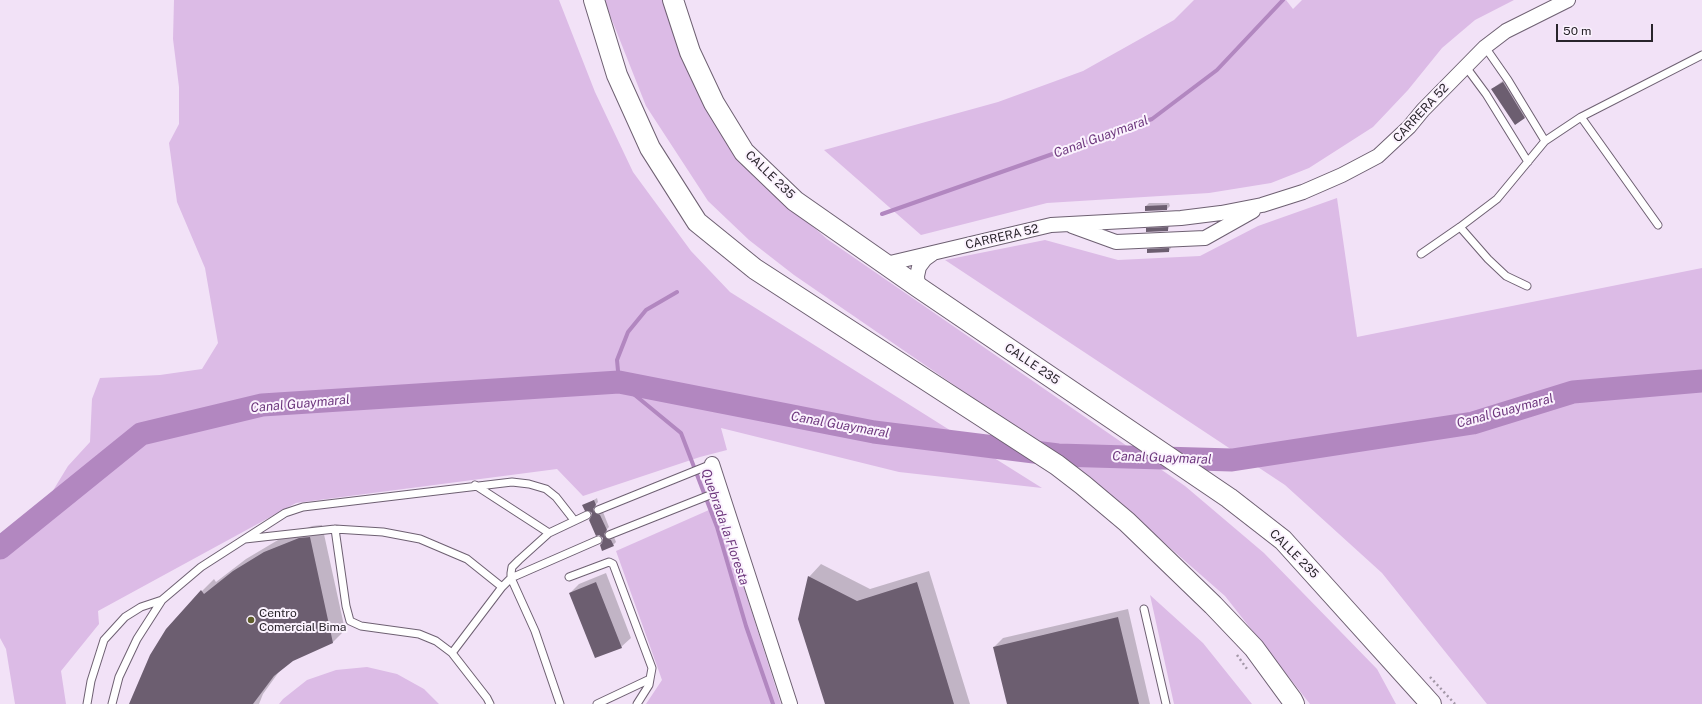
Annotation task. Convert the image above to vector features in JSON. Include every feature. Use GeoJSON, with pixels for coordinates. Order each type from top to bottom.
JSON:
{"type":"FeatureCollection","features":[{"type":"Feature","properties":{"kind":"main road"},"geometry":{"type":"LineString","coordinates":[[594,0],[617,75],[650,148],[697,222],[755,270],[1057,465],[1127,522],[1165,558],[1254,648],[1294,703]]}},
{"type":"Feature","properties":{"kind":"main road","name":"CALLE 235"},"geometry":{"type":"LineString","coordinates":[[673,0],[690,52],[714,103],[744,152],[795,201],[918,287],[1229,498],[1283,540],[1431,704]]}},
{"type":"Feature","properties":{"kind":"main road"},"geometry":{"type":"LineString","coordinates":[[1385,652],[1412,704]]}},
{"type":"Feature","properties":{"kind":"street","name":"CARRERA 52"},"geometry":{"type":"LineString","coordinates":[[886,264],[1051,225],[1181,218],[1262,206],[1303,192],[1342,175],[1378,156],[1410,128],[1423,110],[1485,47],[1506,31],[1568,0]]}},
{"type":"Feature","properties":{"kind":"street","name":"CARRERA 52"},"geometry":{"type":"LineString","coordinates":[[1068,224],[1116,242],[1205,238],[1262,206]]}},
{"type":"Feature","properties":{"kind":"street"},"geometry":{"type":"LineString","coordinates":[[1114,222],[1123,225],[1127,231],[1124,238],[1116,242]]}},
{"type":"Feature","properties":{"kind":"street","name":"CARRERA 52"},"geometry":{"type":"LineString","coordinates":[[918,287],[917,276],[919,267],[925,259],[936,252]]}},
{"type":"Feature","properties":{"kind":"street"},"geometry":{"type":"LineString","coordinates":[[712,464],[790,704]]}},
{"type":"Feature","properties":{"kind":"lane"},"geometry":{"type":"LineString","coordinates":[[1485,47],[1508,80],[1544,141]]}},
{"type":"Feature","properties":{"kind":"lane"},"geometry":{"type":"LineString","coordinates":[[1421,254],[1497,199],[1544,141],[1581,117],[1702,55]]}},
{"type":"Feature","properties":{"kind":"lane"},"geometry":{"type":"LineString","coordinates":[[1466,66],[1486,94],[1528,162]]}},
{"type":"Feature","properties":{"kind":"lane"},"geometry":{"type":"LineString","coordinates":[[1581,117],[1658,225]]}},
{"type":"Feature","properties":{"kind":"lane"},"geometry":{"type":"LineString","coordinates":[[1460,227],[1488,259],[1506,276],[1527,286]]}},
{"type":"Feature","properties":{"kind":"lane"},"geometry":{"type":"LineString","coordinates":[[598,510],[712,464]]}},
{"type":"Feature","properties":{"kind":"lane"},"geometry":{"type":"LineString","coordinates":[[112,704],[118,677],[138,639],[162,600],[201,567],[285,513],[303,508],[512,482],[540,487],[556,497],[574,520]]}},
{"type":"Feature","properties":{"kind":"lane"},"geometry":{"type":"LineString","coordinates":[[475,486],[549,533]]}},
{"type":"Feature","properties":{"kind":"lane"},"geometry":{"type":"LineString","coordinates":[[609,535],[720,491]]}},
{"type":"Feature","properties":{"kind":"lane"},"geometry":{"type":"LineString","coordinates":[[560,704],[535,631],[511,578],[512,567],[549,533],[587,515]]}},
{"type":"Feature","properties":{"kind":"lane"},"geometry":{"type":"LineString","coordinates":[[242,540],[335,529],[383,532],[420,539],[467,559],[502,587]]}},
{"type":"Feature","properties":{"kind":"lane"},"geometry":{"type":"LineString","coordinates":[[335,529],[344,592],[350,621],[361,626],[419,634],[436,641],[452,653],[490,704]]}},
{"type":"Feature","properties":{"kind":"lane"},"geometry":{"type":"LineString","coordinates":[[452,653],[502,587],[511,578],[598,540]]}},
{"type":"Feature","properties":{"kind":"lane"},"geometry":{"type":"LineString","coordinates":[[569,577],[609,562],[613,564],[652,668],[649,685],[637,704]]}},
{"type":"Feature","properties":{"kind":"lane"},"geometry":{"type":"LineString","coordinates":[[87,704],[91,681],[104,640],[125,617],[140,607],[162,600]]}},
{"type":"Feature","properties":{"kind":"lane"},"geometry":{"type":"LineString","coordinates":[[1144,609],[1166,704]]}},
{"type":"Feature","properties":{"kind":"lane"},"geometry":{"type":"LineString","coordinates":[[597,704],[650,680]]}},
{"type":"Feature","properties":{"kind":"shaded area"},"geometry":{"type":"Polygon","coordinates":[[[174,0],[559,0],[595,92],[633,172],[691,251],[730,292],[1042,488],[899,472],[721,428],[727,450],[700,457],[583,496],[557,469],[296,503],[98,611],[99,624],[61,671],[66,704],[15,704],[6,649],[0,638],[0,540],[46,502],[68,466],[90,442],[92,399],[100,378],[160,375],[202,369],[218,343],[205,268],[177,202],[169,143],[179,124],[179,87],[173,39],[174,0]]]}},
{"type":"Feature","properties":{"kind":"shaded area"},"geometry":{"type":"Polygon","coordinates":[[[604,0],[665,0],[693,75],[741,163],[827,239],[1185,486],[1264,553],[1377,669],[1396,704],[1310,704],[1225,596],[1136,518],[1069,464],[794,275],[749,240],[708,201],[646,106],[604,0]]]}},
{"type":"Feature","properties":{"kind":"shaded area"},"geometry":{"type":"Polygon","coordinates":[[[1194,0],[1286,0],[1293,9],[1302,0],[1514,0],[1475,20],[1442,48],[1408,90],[1373,127],[1309,168],[1271,183],[1209,193],[1047,203],[921,235],[824,150],[998,102],[1083,71],[1174,20],[1194,0]]]}},
{"type":"Feature","properties":{"kind":"shaded area"},"geometry":{"type":"Polygon","coordinates":[[[1337,198],[1357,337],[1702,268],[1702,704],[1487,704],[1382,573],[1285,485],[945,260],[1045,240],[1118,260],[1200,256],[1258,226],[1337,198]]]}},
{"type":"Feature","properties":{"kind":"shaded area"},"geometry":{"type":"Polygon","coordinates":[[[718,506],[781,704],[646,704],[662,680],[616,551],[718,506]]]}},
{"type":"Feature","properties":{"kind":"shaded area"},"geometry":{"type":"Polygon","coordinates":[[[1150,595],[1203,643],[1252,704],[1174,704],[1150,595]]]}},
{"type":"Feature","properties":{"kind":"shaded area"},"geometry":{"type":"Polygon","coordinates":[[[367,667],[397,674],[424,689],[439,704],[279,704],[307,680],[336,670],[367,667]]]}},
{"type":"Feature","properties":{"kind":"building"},"geometry":{"type":"Polygon","coordinates":[[[1503,82],[1525,118],[1515,125],[1491,89],[1503,82]]]}},
{"type":"Feature","properties":{"kind":"building"},"geometry":{"type":"Polygon","coordinates":[[[1167,205],[1167,210],[1145,211],[1145,206],[1167,205]]]}},
{"type":"Feature","properties":{"kind":"building"},"geometry":{"type":"Polygon","coordinates":[[[1168,227],[1168,231],[1146,232],[1146,228],[1168,227]]]}},
{"type":"Feature","properties":{"kind":"building"},"geometry":{"type":"Polygon","coordinates":[[[1169,248],[1169,252],[1147,253],[1147,249],[1169,248]]]}},
{"type":"Feature","properties":{"kind":"building"},"geometry":{"type":"Polygon","coordinates":[[[594,500],[596,505],[593,509],[594,512],[600,515],[607,530],[604,534],[605,537],[611,540],[614,546],[602,551],[600,545],[603,538],[599,535],[596,536],[589,520],[592,513],[585,511],[582,505],[594,500]]]}},
{"type":"Feature","properties":{"kind":"building","name":"Centro Comercial Bima"},"geometry":{"type":"Polygon","coordinates":[[[310,537],[333,643],[293,661],[274,676],[253,704],[129,704],[150,655],[166,629],[201,590],[204,594],[233,571],[264,552],[299,538],[310,537]]]}},
{"type":"Feature","properties":{"kind":"building"},"geometry":{"type":"Polygon","coordinates":[[[808,576],[857,601],[917,582],[954,704],[825,704],[798,619],[808,576]]]}},
{"type":"Feature","properties":{"kind":"building"},"geometry":{"type":"Polygon","coordinates":[[[596,582],[622,648],[595,658],[569,593],[596,582]]]}},
{"type":"Feature","properties":{"kind":"building"},"geometry":{"type":"Polygon","coordinates":[[[1118,617],[1139,704],[1007,704],[993,647],[1118,617]]]}},
{"type":"Feature","properties":{"kind":"waterway","name":"Canal Guaymaral"},"geometry":{"type":"LineString","coordinates":[[882,214],[1152,119],[1217,70],[1283,0]]}},
{"type":"Feature","properties":{"kind":"waterway","name":"Quebrada la Floresta"},"geometry":{"type":"LineString","coordinates":[[677,292],[646,310],[628,332],[617,360],[619,382],[681,433],[717,527],[746,626],[773,704]]}},
{"type":"Feature","properties":{"kind":"waterway","name":"Canal Guaymaral"},"geometry":{"type":"LineString","coordinates":[[0,548],[141,434],[262,405],[619,382],[874,432],[1058,455],[1232,460],[1473,423],[1573,392],[1702,381]]}},
{"type":"Feature","properties":{"kind":"place","name":"Centro Comercial Bima"},"geometry":{"type":"Point","coordinates":[251,620]}}]}
